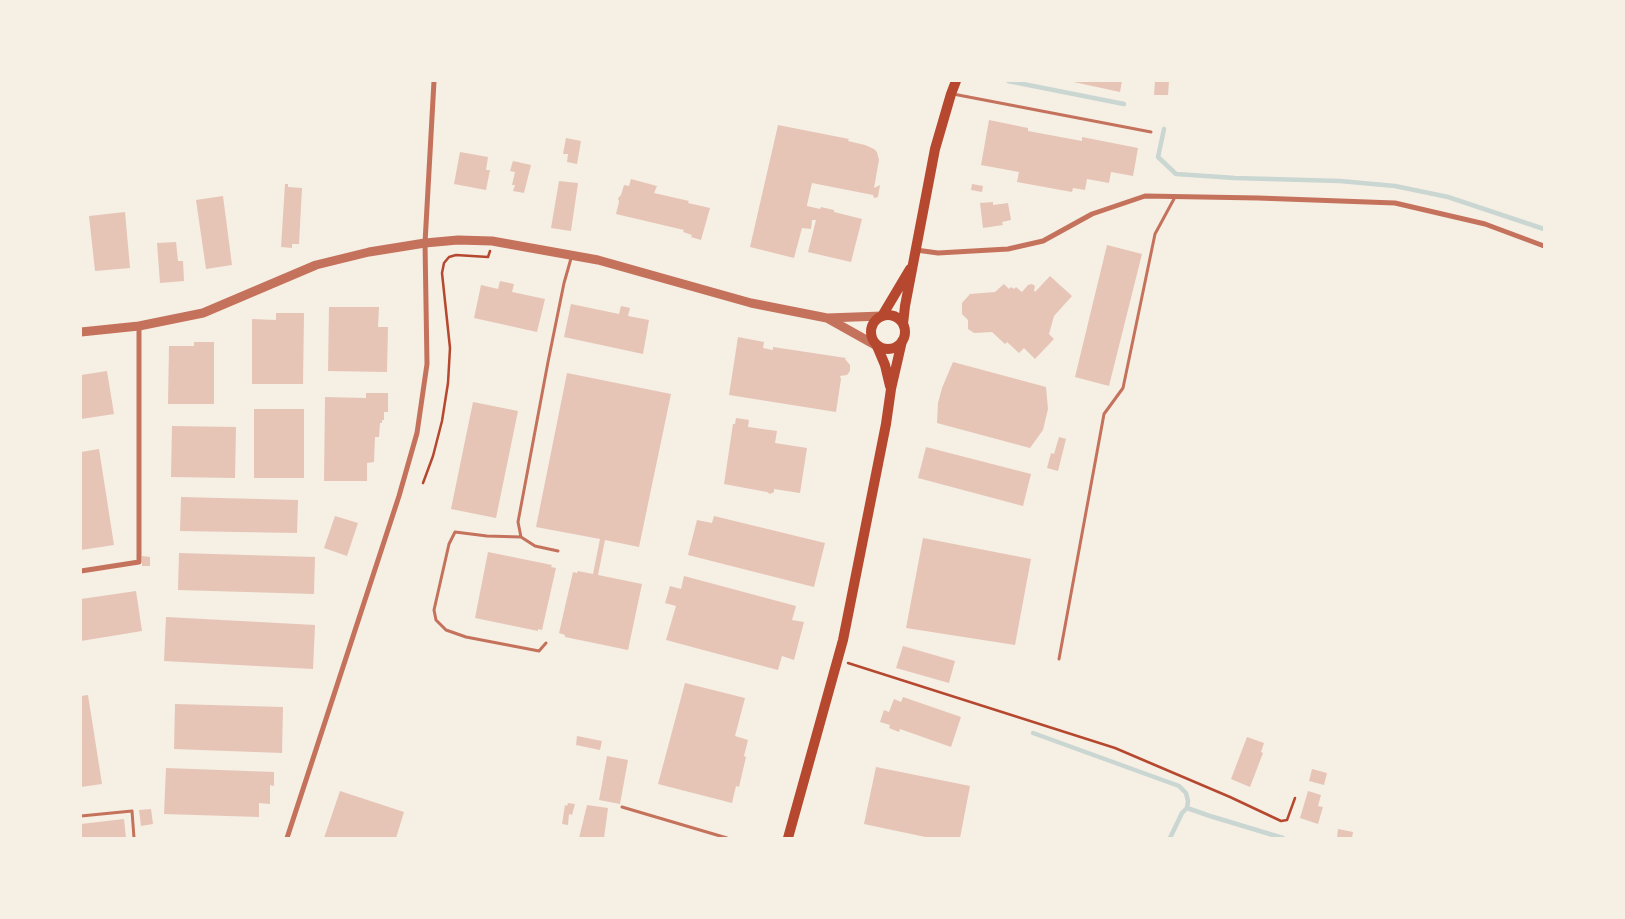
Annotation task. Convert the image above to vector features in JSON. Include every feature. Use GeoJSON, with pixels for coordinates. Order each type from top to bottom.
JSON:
{"type":"FeatureCollection","features":[{"type":"Feature","properties":{"kind":"main road"},"geometry":{"type":"LineString","coordinates":[[788,838],[843,640],[891,390],[905,335],[903,324],[905,306],[935,150],[956,81]]}},
{"type":"Feature","properties":{"kind":"main road"},"geometry":{"type":"LineString","coordinates":[[891,390],[885,365],[871,335],[871,329],[873,324],[882,316],[914,264]]}},
{"type":"Feature","properties":{"kind":"main road"},"geometry":{"type":"LineString","coordinates":[[882,316],[894,316],[903,324]]}},
{"type":"Feature","properties":{"kind":"main road"},"geometry":{"type":"LineString","coordinates":[[876,346],[888,350],[893,349],[902,341]]}},
{"type":"Feature","properties":{"kind":"street"},"geometry":{"type":"LineString","coordinates":[[287,838],[402,489],[417,432],[427,364],[425,243],[434,81]]}},
{"type":"Feature","properties":{"kind":"street"},"geometry":{"type":"LineString","coordinates":[[916,250],[938,253],[1008,249],[1043,241],[1092,214],[1145,196],[1395,203],[1485,224],[1544,246]]}},
{"type":"Feature","properties":{"kind":"street"},"geometry":{"type":"LineString","coordinates":[[81,332],[139,326],[203,313],[316,265],[369,252],[458,240],[492,241],[598,260],[751,303],[826,318],[882,316]]}},
{"type":"Feature","properties":{"kind":"street"},"geometry":{"type":"LineString","coordinates":[[826,318],[876,346]]}},
{"type":"Feature","properties":{"kind":"street"},"geometry":{"type":"LineString","coordinates":[[81,571],[139,562],[139,326]]}},
{"type":"Feature","properties":{"kind":"lane"},"geometry":{"type":"LineString","coordinates":[[951,94],[1151,132]]}},
{"type":"Feature","properties":{"kind":"lane"},"geometry":{"type":"LineString","coordinates":[[1059,659],[1104,414],[1123,388],[1155,234],[1175,197]]}},
{"type":"Feature","properties":{"kind":"lane"},"geometry":{"type":"LineString","coordinates":[[521,536],[518,522],[549,353],[572,255]]}},
{"type":"Feature","properties":{"kind":"lane"},"geometry":{"type":"LineString","coordinates":[[546,643],[539,650],[466,637],[446,630],[436,620],[434,610],[449,544],[455,532],[487,536],[521,536],[535,546],[558,551]]}},
{"type":"Feature","properties":{"kind":"lane"},"geometry":{"type":"LineString","coordinates":[[622,806],[728,838]]}},
{"type":"Feature","properties":{"kind":"lane"},"geometry":{"type":"LineString","coordinates":[[81,816],[132,811],[134,838]]}},
{"type":"Feature","properties":{"kind":"path"},"geometry":{"type":"LineString","coordinates":[[423,483],[438,438],[448,382],[450,348],[442,273],[444,262],[449,256],[456,255],[488,257],[492,241]]}},
{"type":"Feature","properties":{"kind":"path"},"geometry":{"type":"LineString","coordinates":[[838,659],[1115,748],[1281,821],[1287,820],[1295,798]]}},
{"type":"Feature","properties":{"kind":"building"},"geometry":{"type":"Polygon","coordinates":[[[1069,81],[1122,81],[1120,92],[1069,81]]]}},
{"type":"Feature","properties":{"kind":"building"},"geometry":{"type":"Polygon","coordinates":[[[1155,81],[1169,81],[1168,95],[1154,95],[1155,81]]]}},
{"type":"Feature","properties":{"kind":"building"},"geometry":{"type":"Polygon","coordinates":[[[989,120],[1028,128],[1028,131],[1082,141],[1082,137],[1138,148],[1133,176],[1111,172],[1109,183],[1087,179],[1085,190],[1073,188],[1072,192],[1017,182],[1019,172],[981,165],[989,120]]]}},
{"type":"Feature","properties":{"kind":"building"},"geometry":{"type":"Polygon","coordinates":[[[778,125],[849,139],[848,141],[865,145],[877,152],[879,160],[874,188],[880,185],[878,197],[874,198],[873,195],[812,183],[807,206],[834,210],[834,212],[862,219],[851,262],[808,252],[816,220],[812,220],[811,229],[802,228],[794,258],[750,247],[778,125]]]}},
{"type":"Feature","properties":{"kind":"building"},"geometry":{"type":"Polygon","coordinates":[[[566,138],[581,141],[577,164],[567,162],[568,154],[563,154],[566,138]]]}},
{"type":"Feature","properties":{"kind":"building"},"geometry":{"type":"Polygon","coordinates":[[[460,152],[488,157],[486,170],[490,170],[486,190],[454,184],[460,152]]]}},
{"type":"Feature","properties":{"kind":"building"},"geometry":{"type":"Polygon","coordinates":[[[513,161],[531,165],[524,193],[513,191],[515,185],[512,185],[515,172],[510,171],[513,161]]]}},
{"type":"Feature","properties":{"kind":"building"},"geometry":{"type":"Polygon","coordinates":[[[631,179],[657,186],[654,193],[710,208],[701,240],[691,237],[692,235],[683,232],[684,230],[616,214],[618,198],[624,185],[629,186],[631,179]]]}},
{"type":"Feature","properties":{"kind":"building"},"geometry":{"type":"Polygon","coordinates":[[[559,181],[578,183],[571,231],[551,228],[559,181]]]}},
{"type":"Feature","properties":{"kind":"building"},"geometry":{"type":"Polygon","coordinates":[[[285,184],[288,184],[288,187],[302,188],[299,244],[292,244],[292,248],[281,247],[285,184]]]}},
{"type":"Feature","properties":{"kind":"building"},"geometry":{"type":"Polygon","coordinates":[[[972,184],[983,186],[982,192],[971,190],[972,184]]]}},
{"type":"Feature","properties":{"kind":"building"},"geometry":{"type":"Polygon","coordinates":[[[223,196],[232,265],[206,269],[196,200],[223,196]]]}},
{"type":"Feature","properties":{"kind":"building"},"geometry":{"type":"Polygon","coordinates":[[[993,202],[993,205],[1008,203],[1011,220],[1002,222],[1003,225],[983,228],[980,203],[993,202]]]}},
{"type":"Feature","properties":{"kind":"building"},"geometry":{"type":"Polygon","coordinates":[[[125,212],[130,268],[95,271],[89,216],[125,212]]]}},
{"type":"Feature","properties":{"kind":"building"},"geometry":{"type":"Polygon","coordinates":[[[176,242],[178,261],[183,261],[184,281],[160,283],[157,243],[176,242]]]}},
{"type":"Feature","properties":{"kind":"building"},"geometry":{"type":"Polygon","coordinates":[[[1107,245],[1142,254],[1109,386],[1075,377],[1107,245]]]}},
{"type":"Feature","properties":{"kind":"building"},"geometry":{"type":"Polygon","coordinates":[[[1050,276],[1072,296],[1054,316],[1049,334],[1054,339],[1035,359],[1024,348],[1019,353],[992,332],[974,333],[968,329],[968,320],[962,314],[962,303],[970,294],[995,292],[1004,284],[1009,289],[1016,287],[1022,292],[1028,285],[1032,284],[1035,286],[1035,292],[1050,276]]]}},
{"type":"Feature","properties":{"kind":"building"},"geometry":{"type":"Polygon","coordinates":[[[500,281],[514,284],[512,292],[545,299],[537,332],[474,318],[481,285],[498,289],[500,281]]]}},
{"type":"Feature","properties":{"kind":"building"},"geometry":{"type":"Polygon","coordinates":[[[571,304],[619,314],[621,306],[630,308],[628,316],[649,320],[643,354],[564,337],[571,304]]]}},
{"type":"Feature","properties":{"kind":"building"},"geometry":{"type":"Polygon","coordinates":[[[329,307],[379,307],[378,327],[388,327],[387,372],[328,371],[329,307]]]}},
{"type":"Feature","properties":{"kind":"building"},"geometry":{"type":"Polygon","coordinates":[[[276,313],[304,313],[303,384],[252,384],[252,319],[276,320],[276,313]]]}},
{"type":"Feature","properties":{"kind":"building"},"geometry":{"type":"Polygon","coordinates":[[[738,337],[764,342],[763,348],[773,350],[773,347],[846,358],[850,365],[850,371],[847,375],[840,376],[836,412],[729,395],[738,337]]]}},
{"type":"Feature","properties":{"kind":"building"},"geometry":{"type":"Polygon","coordinates":[[[194,342],[214,342],[214,404],[168,404],[169,346],[194,346],[194,342]]]}},
{"type":"Feature","properties":{"kind":"building"},"geometry":{"type":"Polygon","coordinates":[[[953,362],[1046,387],[1048,409],[1043,430],[1030,448],[937,423],[938,403],[953,362]]]}},
{"type":"Feature","properties":{"kind":"building"},"geometry":{"type":"Polygon","coordinates":[[[107,371],[114,414],[81,419],[81,375],[107,371]]]}},
{"type":"Feature","properties":{"kind":"building"},"geometry":{"type":"Polygon","coordinates":[[[567,373],[671,394],[639,547],[605,540],[598,575],[642,584],[628,650],[565,637],[565,635],[559,633],[573,572],[593,574],[600,539],[536,527],[567,373]]]}},
{"type":"Feature","properties":{"kind":"building"},"geometry":{"type":"Polygon","coordinates":[[[366,393],[388,393],[388,412],[384,412],[384,420],[380,423],[379,437],[375,437],[374,462],[367,463],[367,481],[324,481],[325,397],[366,398],[366,393]]]}},
{"type":"Feature","properties":{"kind":"building"},"geometry":{"type":"Polygon","coordinates":[[[473,402],[518,411],[496,518],[451,509],[473,402]]]}},
{"type":"Feature","properties":{"kind":"building"},"geometry":{"type":"Polygon","coordinates":[[[254,409],[304,409],[304,478],[254,478],[254,409]]]}},
{"type":"Feature","properties":{"kind":"building"},"geometry":{"type":"Polygon","coordinates":[[[736,418],[749,420],[748,427],[777,431],[775,443],[807,448],[800,493],[774,489],[774,492],[770,494],[724,484],[733,424],[735,424],[736,418]]]}},
{"type":"Feature","properties":{"kind":"building"},"geometry":{"type":"Polygon","coordinates":[[[172,426],[236,427],[235,478],[171,477],[172,426]]]}},
{"type":"Feature","properties":{"kind":"building"},"geometry":{"type":"Polygon","coordinates":[[[1059,437],[1066,439],[1058,471],[1047,468],[1051,453],[1054,454],[1059,437]]]}},
{"type":"Feature","properties":{"kind":"building"},"geometry":{"type":"Polygon","coordinates":[[[926,447],[1031,474],[1023,506],[918,478],[926,447]]]}},
{"type":"Feature","properties":{"kind":"building"},"geometry":{"type":"Polygon","coordinates":[[[99,449],[114,545],[81,550],[81,452],[99,449]]]}},
{"type":"Feature","properties":{"kind":"building"},"geometry":{"type":"Polygon","coordinates":[[[181,497],[298,500],[297,533],[180,531],[181,497]]]}},
{"type":"Feature","properties":{"kind":"building"},"geometry":{"type":"Polygon","coordinates":[[[335,516],[358,523],[347,556],[324,548],[335,516]]]}},
{"type":"Feature","properties":{"kind":"building"},"geometry":{"type":"Polygon","coordinates":[[[714,516],[825,543],[814,587],[688,555],[697,520],[712,523],[714,516]]]}},
{"type":"Feature","properties":{"kind":"building"},"geometry":{"type":"Polygon","coordinates":[[[923,538],[1031,559],[1015,645],[906,628],[923,538]]]}},
{"type":"Feature","properties":{"kind":"building"},"geometry":{"type":"Polygon","coordinates":[[[488,552],[552,565],[551,567],[556,568],[542,630],[538,629],[538,631],[475,618],[488,552]]]}},
{"type":"Feature","properties":{"kind":"building"},"geometry":{"type":"Polygon","coordinates":[[[179,553],[315,557],[314,594],[178,590],[179,553]]]}},
{"type":"Feature","properties":{"kind":"building"},"geometry":{"type":"Polygon","coordinates":[[[142,556],[150,557],[150,566],[142,566],[142,556]]]}},
{"type":"Feature","properties":{"kind":"building"},"geometry":{"type":"Polygon","coordinates":[[[684,576],[796,606],[792,620],[804,622],[794,660],[782,656],[778,670],[666,640],[676,606],[665,603],[670,586],[681,589],[684,576]]]}},
{"type":"Feature","properties":{"kind":"building"},"geometry":{"type":"Polygon","coordinates":[[[136,591],[142,631],[81,641],[81,599],[136,591]]]}},
{"type":"Feature","properties":{"kind":"building"},"geometry":{"type":"Polygon","coordinates":[[[166,617],[315,625],[313,669],[164,661],[166,617]]]}},
{"type":"Feature","properties":{"kind":"building"},"geometry":{"type":"Polygon","coordinates":[[[903,646],[955,661],[949,683],[896,668],[903,646]]]}},
{"type":"Feature","properties":{"kind":"building"},"geometry":{"type":"Polygon","coordinates":[[[685,683],[745,698],[735,736],[748,740],[744,756],[746,757],[739,787],[736,786],[732,803],[658,784],[685,683]]]}},
{"type":"Feature","properties":{"kind":"building"},"geometry":{"type":"Polygon","coordinates":[[[88,695],[102,784],[81,787],[81,696],[88,695]]]}},
{"type":"Feature","properties":{"kind":"building"},"geometry":{"type":"Polygon","coordinates":[[[903,697],[961,717],[951,747],[900,729],[899,732],[889,728],[890,725],[880,722],[884,710],[889,712],[894,699],[901,702],[903,697]]]}},
{"type":"Feature","properties":{"kind":"building"},"geometry":{"type":"Polygon","coordinates":[[[175,704],[283,707],[282,753],[174,749],[175,704]]]}},
{"type":"Feature","properties":{"kind":"building"},"geometry":{"type":"Polygon","coordinates":[[[577,736],[602,741],[600,750],[576,745],[577,736]]]}},
{"type":"Feature","properties":{"kind":"building"},"geometry":{"type":"Polygon","coordinates":[[[1247,737],[1264,743],[1261,752],[1263,753],[1250,787],[1231,779],[1247,737]]]}},
{"type":"Feature","properties":{"kind":"building"},"geometry":{"type":"Polygon","coordinates":[[[607,756],[628,760],[620,804],[599,800],[607,756]]]}},
{"type":"Feature","properties":{"kind":"building"},"geometry":{"type":"Polygon","coordinates":[[[876,767],[970,786],[960,838],[930,838],[864,824],[876,767]]]}},
{"type":"Feature","properties":{"kind":"building"},"geometry":{"type":"Polygon","coordinates":[[[166,768],[274,772],[274,786],[270,785],[270,804],[259,803],[259,817],[164,814],[166,768]]]}},
{"type":"Feature","properties":{"kind":"building"},"geometry":{"type":"Polygon","coordinates":[[[1312,769],[1327,773],[1324,785],[1309,781],[1312,769]]]}},
{"type":"Feature","properties":{"kind":"building"},"geometry":{"type":"Polygon","coordinates":[[[340,791],[404,812],[396,838],[324,838],[340,791]]]}},
{"type":"Feature","properties":{"kind":"building"},"geometry":{"type":"Polygon","coordinates":[[[1308,791],[1321,795],[1318,806],[1323,807],[1318,824],[1300,818],[1308,791]]]}},
{"type":"Feature","properties":{"kind":"building"},"geometry":{"type":"Polygon","coordinates":[[[568,803],[575,804],[572,815],[569,814],[568,825],[562,824],[565,805],[567,806],[568,803]]]}},
{"type":"Feature","properties":{"kind":"building"},"geometry":{"type":"Polygon","coordinates":[[[587,805],[608,808],[604,838],[579,838],[587,805]]]}},
{"type":"Feature","properties":{"kind":"building"},"geometry":{"type":"Polygon","coordinates":[[[151,809],[153,824],[141,826],[139,810],[151,809]]]}},
{"type":"Feature","properties":{"kind":"building"},"geometry":{"type":"Polygon","coordinates":[[[124,819],[126,838],[81,838],[81,824],[124,819]]]}},
{"type":"Feature","properties":{"kind":"building"},"geometry":{"type":"Polygon","coordinates":[[[1338,829],[1353,832],[1352,838],[1337,838],[1338,829]]]}},
{"type":"Feature","properties":{"kind":"waterway"},"geometry":{"type":"LineString","coordinates":[[1008,81],[1124,104]]}},
{"type":"Feature","properties":{"kind":"waterway"},"geometry":{"type":"LineString","coordinates":[[1164,129],[1158,157],[1176,174],[1340,181],[1395,186],[1448,197],[1544,229]]}},
{"type":"Feature","properties":{"kind":"waterway"},"geometry":{"type":"LineString","coordinates":[[1033,733],[1179,786],[1186,793],[1187,808],[1182,813],[1170,838]]}},
{"type":"Feature","properties":{"kind":"waterway"},"geometry":{"type":"LineString","coordinates":[[1187,808],[1283,838]]}}]}
